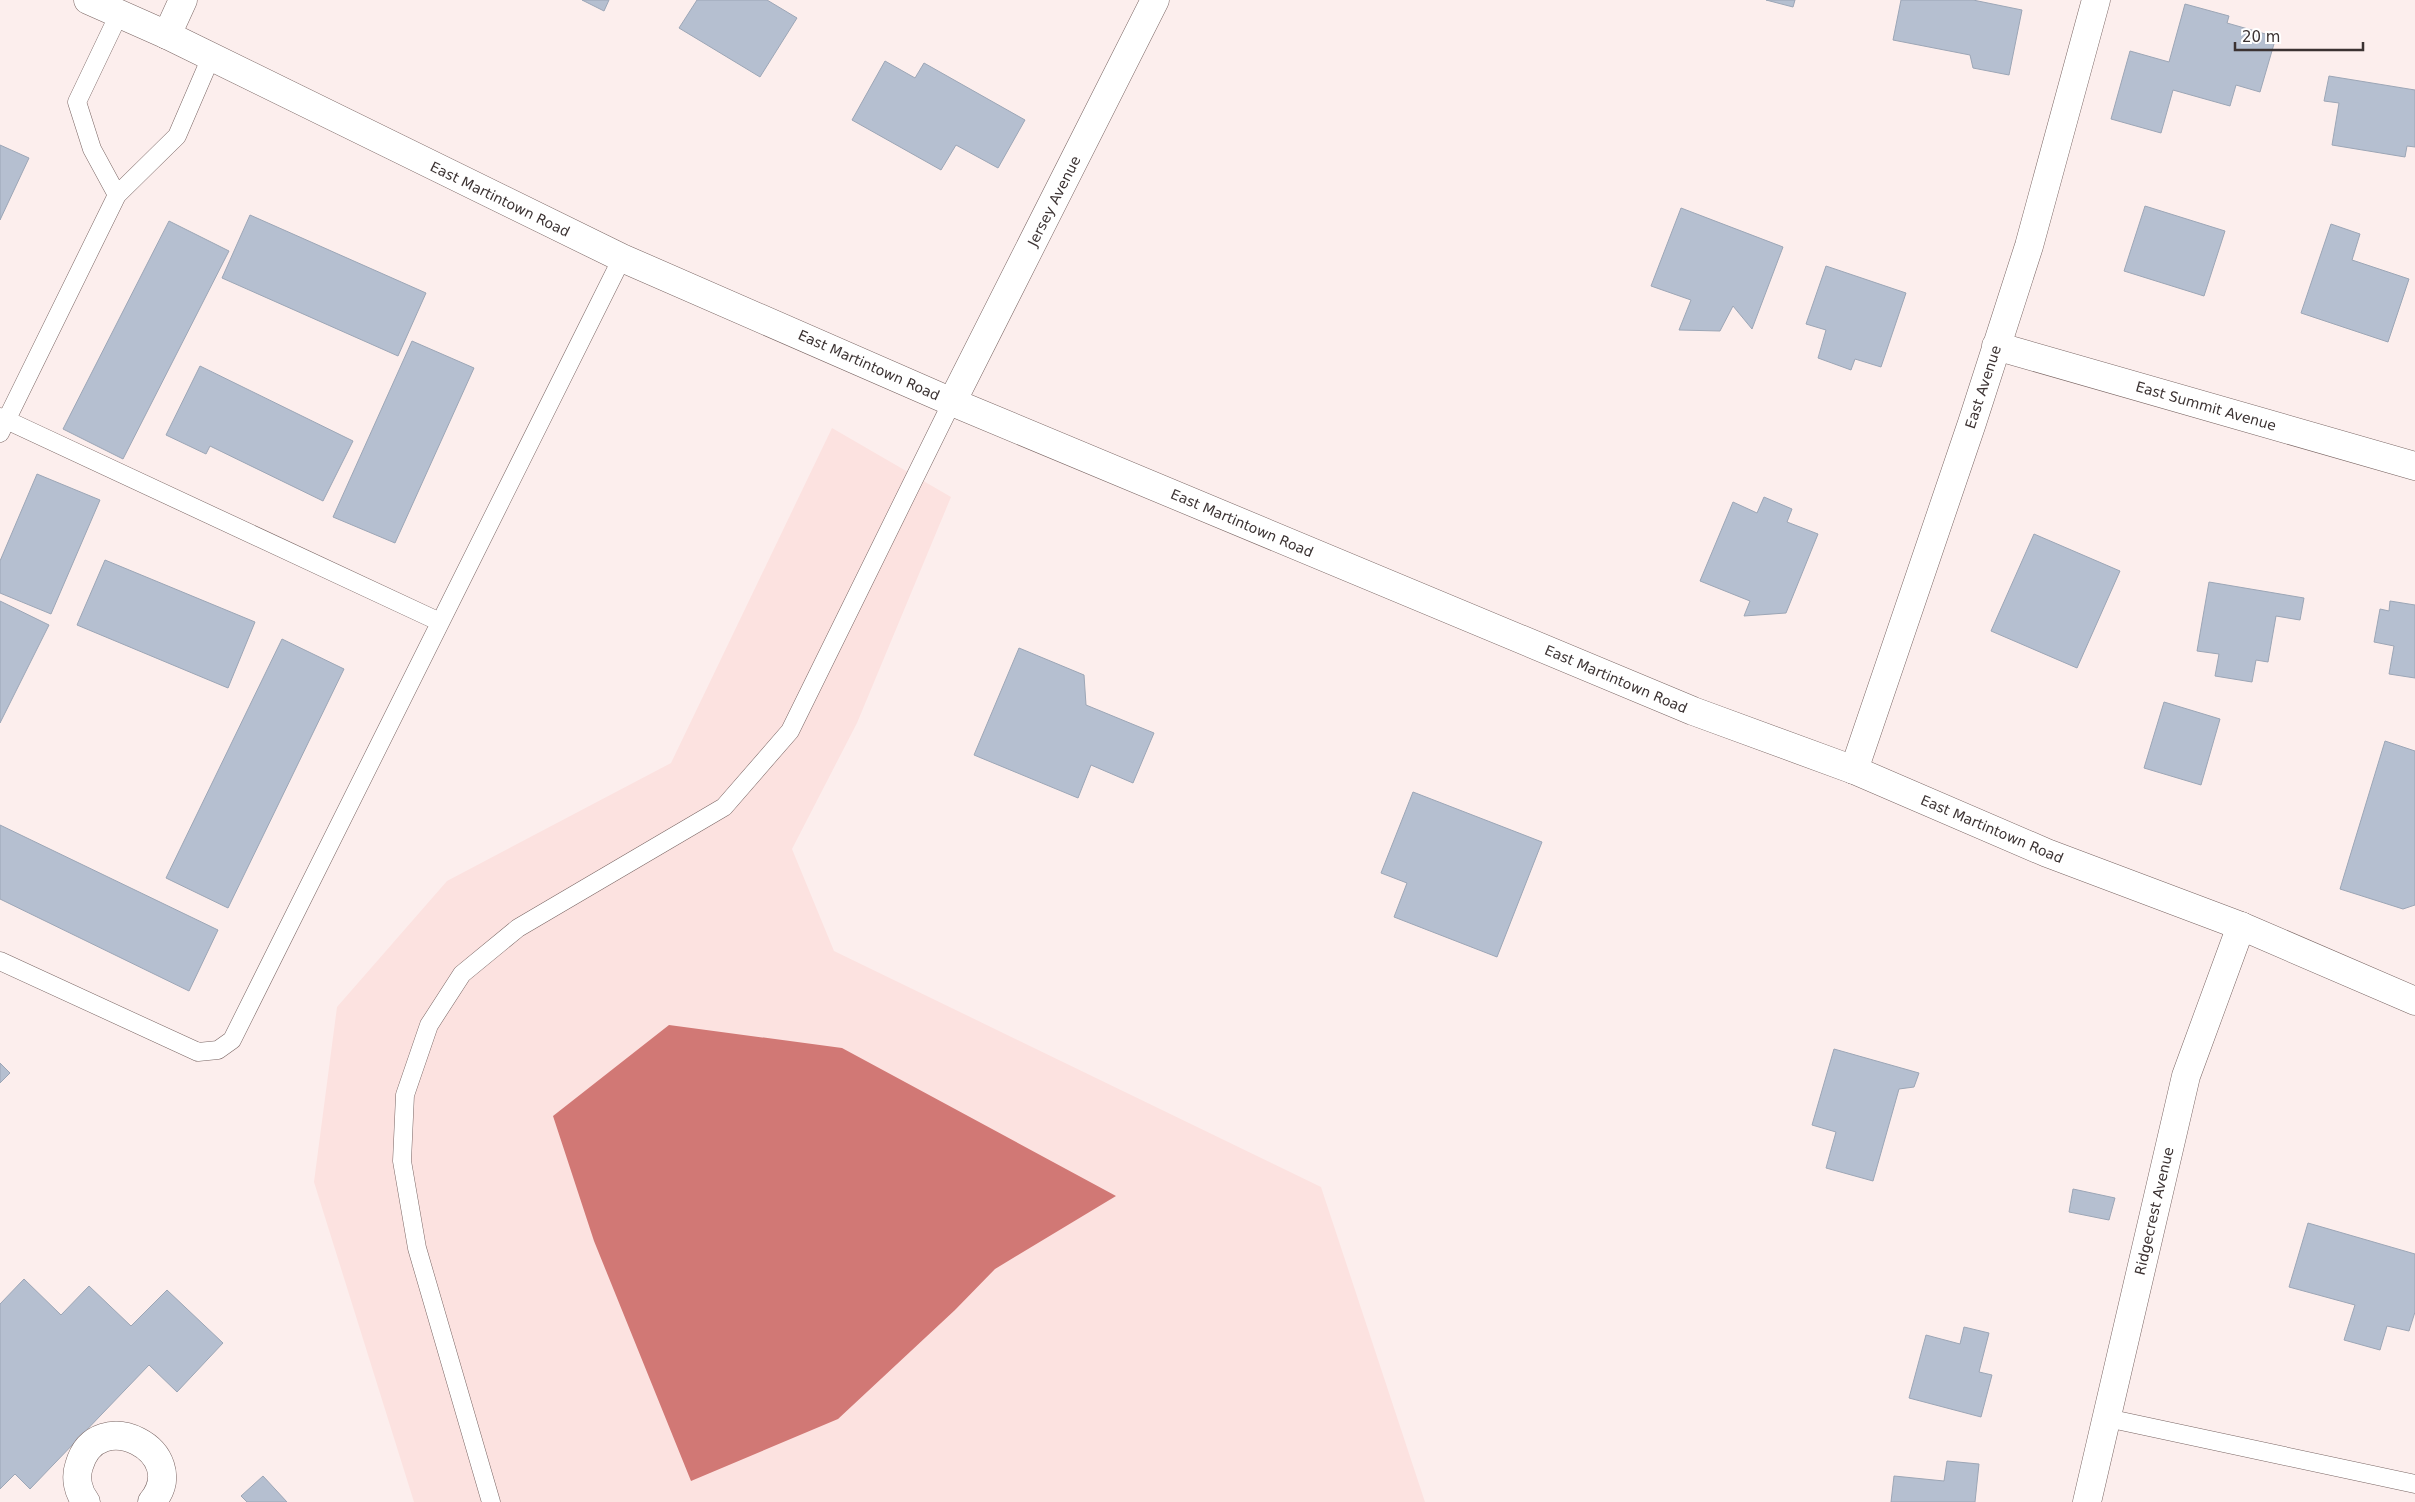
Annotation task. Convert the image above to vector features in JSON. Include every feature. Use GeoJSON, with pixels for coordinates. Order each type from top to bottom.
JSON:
{"type":"FeatureCollection","features":[{"type":"Feature","properties":{"kind":"main road","name":"East Martintown Road"},"geometry":{"type":"LineString","coordinates":[[88,0],[167,35],[622,258],[952,402],[1693,712],[1854,770],[2047,853],[2241,926],[2415,1001]]}},
{"type":"Feature","properties":{"kind":"main road"},"geometry":{"type":"LineString","coordinates":[[167,35],[183,0]]}},
{"type":"Feature","properties":{"kind":"main road","name":"Jersey Avenue"},"geometry":{"type":"LineString","coordinates":[[952,402],[1155,0]]}},
{"type":"Feature","properties":{"kind":"main road","name":"East Avenue"},"geometry":{"type":"LineString","coordinates":[[1854,770],[1972,423],[2029,246],[2096,0]]}},
{"type":"Feature","properties":{"kind":"main road","name":"East Summit Avenue"},"geometry":{"type":"LineString","coordinates":[[1996,346],[2415,466]]}},
{"type":"Feature","properties":{"kind":"main road","name":"Ridgecrest Avenue"},"geometry":{"type":"LineString","coordinates":[[2087,1502],[2186,1076],[2241,926]]}},
{"type":"Feature","properties":{"kind":"main road"},"geometry":{"type":"LineString","coordinates":[[86,1502],[78,1486],[77,1472],[81,1459],[89,1447],[100,1439],[113,1436],[127,1436],[140,1441],[151,1449],[161,1473],[160,1485],[152,1502]]}},
{"type":"Feature","properties":{"kind":"lane"},"geometry":{"type":"LineString","coordinates":[[117,195],[92,148],[77,102],[119,14]]}},
{"type":"Feature","properties":{"kind":"lane"},"geometry":{"type":"LineString","coordinates":[[211,58],[177,136],[117,195],[2,423],[440,622]]}},
{"type":"Feature","properties":{"kind":"lane"},"geometry":{"type":"LineString","coordinates":[[0,961],[198,1052],[218,1050],[232,1040],[622,258]]}},
{"type":"Feature","properties":{"kind":"lane"},"geometry":{"type":"LineString","coordinates":[[491,1502],[416,1248],[402,1161],[405,1095],[429,1025],[462,974],[518,928],[724,806],[790,731],[952,402]]}},
{"type":"Feature","properties":{"kind":"lane"},"geometry":{"type":"LineString","coordinates":[[2107,1418],[2415,1484]]}},
{"type":"Feature","properties":{"kind":"shaded area"},"geometry":{"type":"Polygon","coordinates":[[[832,428],[951,497],[857,723],[792,849],[834,951],[1321,1187],[1425,1502],[414,1502],[314,1182],[337,1007],[447,881],[671,763],[832,428]]]}},
{"type":"Feature","properties":{"kind":"shaded area"},"geometry":{"type":"Polygon","coordinates":[[[669,1025],[842,1048],[1116,1196],[995,1269],[955,1310],[838,1419],[691,1481],[594,1241],[553,1116],[669,1025]]]}},
{"type":"Feature","properties":{"kind":"building"},"geometry":{"type":"Polygon","coordinates":[[[582,0],[609,0],[604,11],[582,0]]]}},
{"type":"Feature","properties":{"kind":"building"},"geometry":{"type":"Polygon","coordinates":[[[697,0],[767,0],[797,18],[760,77],[679,28],[697,0]]]}},
{"type":"Feature","properties":{"kind":"building"},"geometry":{"type":"Polygon","coordinates":[[[1766,0],[1795,0],[1793,7],[1766,0]]]}},
{"type":"Feature","properties":{"kind":"building"},"geometry":{"type":"Polygon","coordinates":[[[1901,0],[1973,0],[2022,10],[2009,75],[1973,68],[1970,55],[1893,40],[1901,0]]]}},
{"type":"Feature","properties":{"kind":"building"},"geometry":{"type":"Polygon","coordinates":[[[2185,4],[2229,16],[2227,23],[2276,37],[2260,92],[2236,85],[2230,106],[2173,90],[2161,133],[2111,119],[2130,51],[2169,62],[2185,4]]]}},
{"type":"Feature","properties":{"kind":"building"},"geometry":{"type":"Polygon","coordinates":[[[885,61],[915,78],[924,63],[1025,120],[998,168],[956,145],[941,170],[852,120],[885,61]]]}},
{"type":"Feature","properties":{"kind":"building"},"geometry":{"type":"Polygon","coordinates":[[[2329,76],[2415,90],[2415,147],[2407,146],[2405,157],[2332,145],[2339,103],[2324,101],[2329,76]]]}},
{"type":"Feature","properties":{"kind":"building"},"geometry":{"type":"Polygon","coordinates":[[[0,145],[29,158],[0,220],[0,145]]]}},
{"type":"Feature","properties":{"kind":"building"},"geometry":{"type":"Polygon","coordinates":[[[2145,206],[2225,231],[2204,296],[2124,271],[2145,206]]]}},
{"type":"Feature","properties":{"kind":"building"},"geometry":{"type":"Polygon","coordinates":[[[1681,208],[1783,247],[1752,329],[1733,306],[1720,331],[1679,330],[1691,300],[1651,286],[1681,208]]]}},
{"type":"Feature","properties":{"kind":"building"},"geometry":{"type":"Polygon","coordinates":[[[250,215],[426,293],[398,356],[222,278],[250,215]]]}},
{"type":"Feature","properties":{"kind":"building"},"geometry":{"type":"Polygon","coordinates":[[[169,221],[229,251],[123,459],[63,429],[169,221]]]}},
{"type":"Feature","properties":{"kind":"building"},"geometry":{"type":"Polygon","coordinates":[[[2331,224],[2360,234],[2352,260],[2409,279],[2388,342],[2301,313],[2331,224]]]}},
{"type":"Feature","properties":{"kind":"building"},"geometry":{"type":"Polygon","coordinates":[[[1826,266],[1906,293],[1881,367],[1855,359],[1851,370],[1818,358],[1826,330],[1806,324],[1826,266]]]}},
{"type":"Feature","properties":{"kind":"building"},"geometry":{"type":"Polygon","coordinates":[[[412,341],[474,368],[395,543],[333,517],[412,341]]]}},
{"type":"Feature","properties":{"kind":"building"},"geometry":{"type":"Polygon","coordinates":[[[200,366],[353,441],[323,501],[210,446],[206,454],[166,435],[200,366]]]}},
{"type":"Feature","properties":{"kind":"building"},"geometry":{"type":"Polygon","coordinates":[[[37,474],[100,500],[51,614],[0,593],[0,561],[37,474]]]}},
{"type":"Feature","properties":{"kind":"building"},"geometry":{"type":"Polygon","coordinates":[[[1764,497],[1792,509],[1787,522],[1818,534],[1786,613],[1744,616],[1750,601],[1700,581],[1733,502],[1757,513],[1764,497]]]}},
{"type":"Feature","properties":{"kind":"building"},"geometry":{"type":"Polygon","coordinates":[[[2034,534],[2120,571],[2077,668],[1991,631],[2034,534]]]}},
{"type":"Feature","properties":{"kind":"building"},"geometry":{"type":"Polygon","coordinates":[[[105,560],[255,622],[228,688],[77,625],[105,560]]]}},
{"type":"Feature","properties":{"kind":"building"},"geometry":{"type":"Polygon","coordinates":[[[2209,582],[2304,598],[2300,620],[2276,616],[2268,662],[2256,660],[2252,682],[2215,676],[2219,654],[2197,651],[2209,582]]]}},
{"type":"Feature","properties":{"kind":"building"},"geometry":{"type":"Polygon","coordinates":[[[0,601],[49,625],[0,723],[0,601]]]}},
{"type":"Feature","properties":{"kind":"building"},"geometry":{"type":"Polygon","coordinates":[[[2390,601],[2415,605],[2415,678],[2389,674],[2394,646],[2374,642],[2380,609],[2389,611],[2390,601]]]}},
{"type":"Feature","properties":{"kind":"building"},"geometry":{"type":"Polygon","coordinates":[[[282,639],[344,669],[228,908],[166,878],[282,639]]]}},
{"type":"Feature","properties":{"kind":"building"},"geometry":{"type":"Polygon","coordinates":[[[1019,648],[1084,675],[1086,705],[1154,733],[1133,783],[1091,765],[1078,798],[974,755],[1019,648]]]}},
{"type":"Feature","properties":{"kind":"building"},"geometry":{"type":"Polygon","coordinates":[[[2164,702],[2220,719],[2201,785],[2144,768],[2164,702]]]}},
{"type":"Feature","properties":{"kind":"building"},"geometry":{"type":"Polygon","coordinates":[[[2385,741],[2415,751],[2415,905],[2403,909],[2340,889],[2385,741]]]}},
{"type":"Feature","properties":{"kind":"building"},"geometry":{"type":"Polygon","coordinates":[[[1413,792],[1542,842],[1497,957],[1394,917],[1407,883],[1381,873],[1413,792]]]}},
{"type":"Feature","properties":{"kind":"building"},"geometry":{"type":"Polygon","coordinates":[[[0,825],[218,930],[189,991],[0,899],[0,825]]]}},
{"type":"Feature","properties":{"kind":"building"},"geometry":{"type":"Polygon","coordinates":[[[1834,1049],[1919,1073],[1914,1087],[1899,1089],[1873,1181],[1826,1168],[1836,1132],[1812,1125],[1834,1049]]]}},
{"type":"Feature","properties":{"kind":"building"},"geometry":{"type":"Polygon","coordinates":[[[0,1063],[10,1073],[0,1083],[0,1063]]]}},
{"type":"Feature","properties":{"kind":"building"},"geometry":{"type":"Polygon","coordinates":[[[2073,1189],[2115,1198],[2109,1220],[2069,1212],[2073,1189]]]}},
{"type":"Feature","properties":{"kind":"building"},"geometry":{"type":"Polygon","coordinates":[[[2308,1223],[2415,1254],[2415,1312],[2409,1331],[2387,1326],[2380,1350],[2344,1340],[2355,1305],[2289,1287],[2308,1223]]]}},
{"type":"Feature","properties":{"kind":"building"},"geometry":{"type":"Polygon","coordinates":[[[24,1279],[61,1315],[89,1286],[131,1326],[167,1290],[223,1343],[177,1392],[149,1365],[30,1489],[15,1474],[0,1489],[0,1304],[24,1279]]]}},
{"type":"Feature","properties":{"kind":"building"},"geometry":{"type":"Polygon","coordinates":[[[1964,1327],[1989,1333],[1979,1372],[1992,1375],[1981,1417],[1909,1398],[1926,1335],[1960,1344],[1964,1327]]]}},
{"type":"Feature","properties":{"kind":"building"},"geometry":{"type":"Polygon","coordinates":[[[1947,1461],[1979,1464],[1975,1502],[1891,1502],[1894,1476],[1944,1481],[1947,1461]]]}},
{"type":"Feature","properties":{"kind":"building"},"geometry":{"type":"Polygon","coordinates":[[[263,1476],[287,1502],[247,1502],[241,1496],[263,1476]]]}}]}
